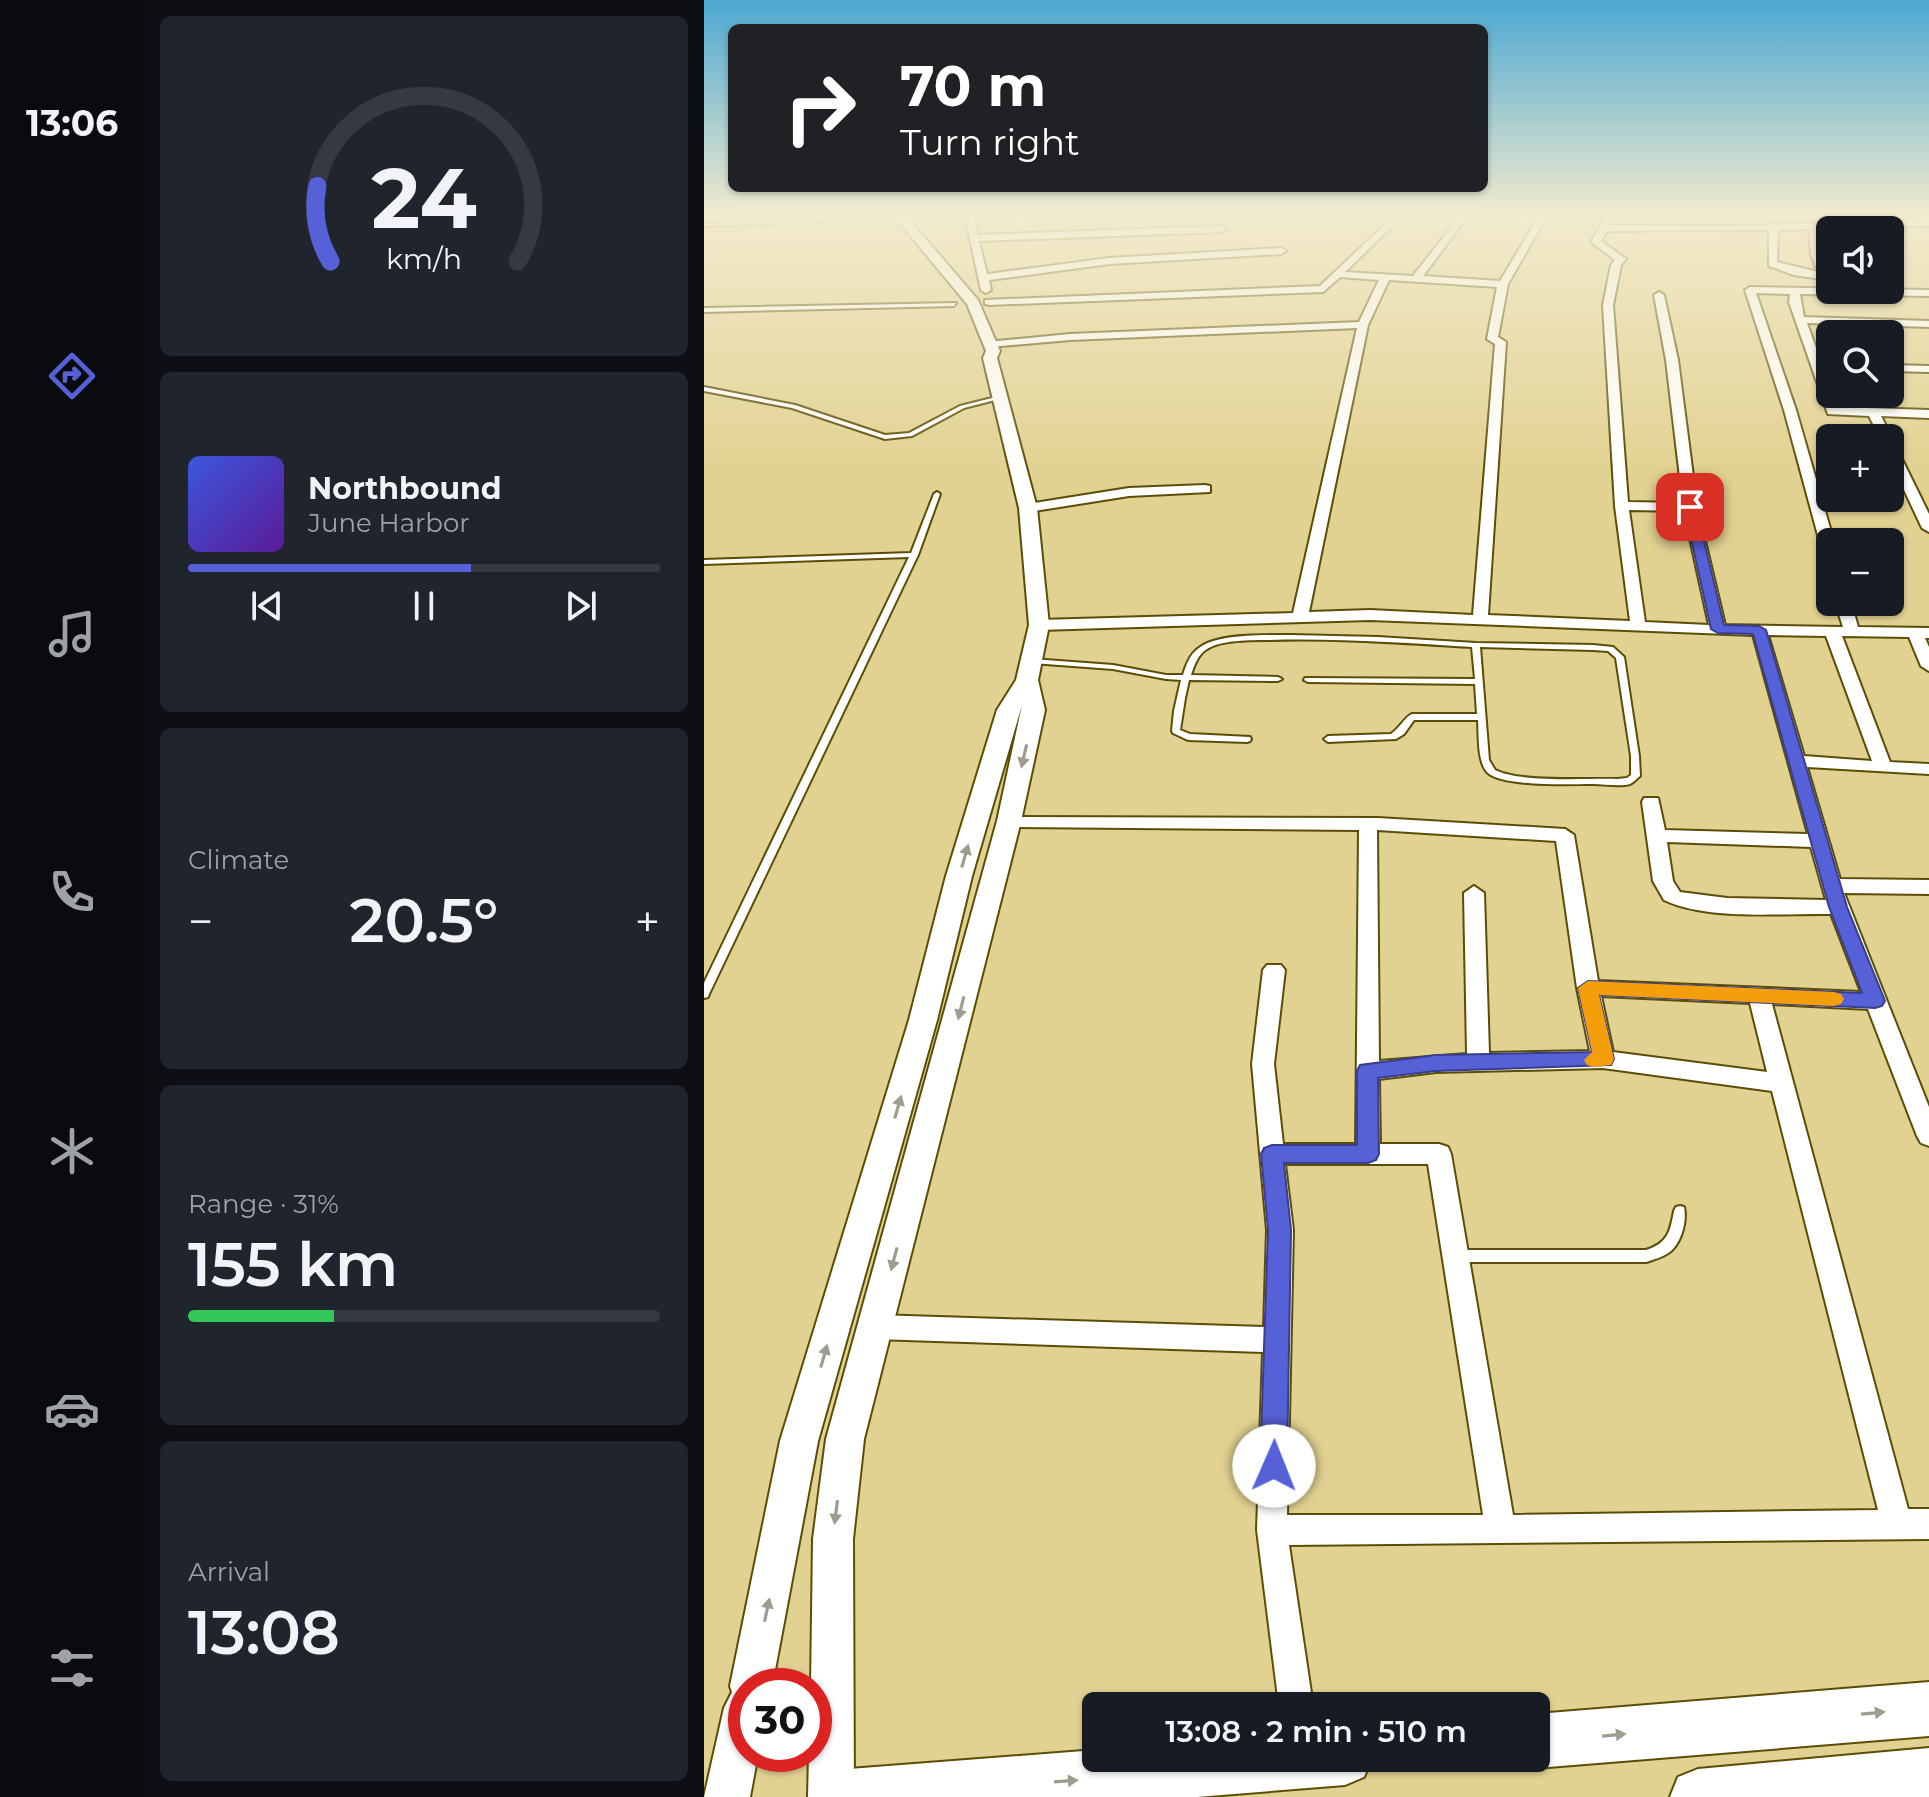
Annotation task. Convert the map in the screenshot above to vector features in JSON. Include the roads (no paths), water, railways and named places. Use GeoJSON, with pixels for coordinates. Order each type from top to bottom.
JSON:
{"type":"FeatureCollection","features":[{"type":"Feature","properties":{"kind":"main road"},"geometry":{"type":"LineString","coordinates":[[1550,1740],[1929,1709]]}},
{"type":"Feature","properties":{"kind":"main road"},"geometry":{"type":"LineString","coordinates":[[849,1797],[1166,1772]]}},
{"type":"Feature","properties":{"kind":"main road"},"geometry":{"type":"LineString","coordinates":[[1698,1797],[1929,1775]]}},
{"type":"Feature","properties":{"kind":"street"},"geometry":{"type":"LineString","coordinates":[[950,300],[957,310]]}},
{"type":"Feature","properties":{"kind":"street"},"geometry":{"type":"LineString","coordinates":[[831,1797],[833,1539],[845,1439],[1009,821],[1034,710],[1030,670],[1039,625],[1028,508],[986,352],[983,326],[970,300]]}},
{"type":"Feature","properties":{"kind":"street"},"geometry":{"type":"LineString","coordinates":[[983,326],[989,302],[1003,300]]}},
{"type":"Feature","properties":{"kind":"street"},"geometry":{"type":"LineString","coordinates":[[1300,617],[1363,325],[1375,300]]}},
{"type":"Feature","properties":{"kind":"street"},"geometry":{"type":"LineString","coordinates":[[1480,620],[1501,342],[1492,339],[1500,300]]}},
{"type":"Feature","properties":{"kind":"street"},"geometry":{"type":"LineString","coordinates":[[1609,300],[1622,506],[1638,626]]}},
{"type":"Feature","properties":{"kind":"street"},"geometry":{"type":"LineString","coordinates":[[1660,300],[1672,360],[1690,507],[1718,629]]}},
{"type":"Feature","properties":{"kind":"street"},"geometry":{"type":"LineString","coordinates":[[1753,300],[1790,410],[1823,528]]}},
{"type":"Feature","properties":{"kind":"street"},"geometry":{"type":"LineString","coordinates":[[1794,300],[1816,365]]}},
{"type":"Feature","properties":{"kind":"street"},"geometry":{"type":"LineString","coordinates":[[1801,320],[1929,324]]}},
{"type":"Feature","properties":{"kind":"street"},"geometry":{"type":"LineString","coordinates":[[986,352],[1070,337],[1363,325]]}},
{"type":"Feature","properties":{"kind":"street"},"geometry":{"type":"LineString","coordinates":[[1904,368],[1929,369]]}},
{"type":"Feature","properties":{"kind":"street"},"geometry":{"type":"LineString","coordinates":[[1831,408],[1832,411],[1929,414]]}},
{"type":"Feature","properties":{"kind":"street"},"geometry":{"type":"LineString","coordinates":[[1873,412],[1879,424]]}},
{"type":"Feature","properties":{"kind":"street"},"geometry":{"type":"LineString","coordinates":[[1904,476],[1929,528]]}},
{"type":"Feature","properties":{"kind":"street"},"geometry":{"type":"LineString","coordinates":[[1028,508],[1129,492],[1205,489]]}},
{"type":"Feature","properties":{"kind":"street"},"geometry":{"type":"LineString","coordinates":[[1622,506],[1690,507]]}},
{"type":"Feature","properties":{"kind":"street"},"geometry":{"type":"LineString","coordinates":[[1039,625],[1370,615],[1718,629],[1922,633],[1929,666]]}},
{"type":"Feature","properties":{"kind":"street"},"geometry":{"type":"LineString","coordinates":[[1847,616],[1852,632]]}},
{"type":"Feature","properties":{"kind":"street"},"geometry":{"type":"LineString","coordinates":[[1759,630],[1838,907],[1929,1136]]}},
{"type":"Feature","properties":{"kind":"street"},"geometry":{"type":"LineString","coordinates":[[1832,631],[1883,767]]}},
{"type":"Feature","properties":{"kind":"street"},"geometry":{"type":"LineString","coordinates":[[755,1668],[799,1441],[923,1020],[959,876],[1008,710],[1030,670]]}},
{"type":"Feature","properties":{"kind":"street"},"geometry":{"type":"LineString","coordinates":[[1796,761],[1929,769]]}},
{"type":"Feature","properties":{"kind":"street"},"geometry":{"type":"LineString","coordinates":[[1651,802],[1663,881],[1674,898],[1708,903],[1838,907]]}},
{"type":"Feature","properties":{"kind":"street"},"geometry":{"type":"LineString","coordinates":[[1009,821],[1368,824],[1565,835],[1588,988],[1603,1059]]}},
{"type":"Feature","properties":{"kind":"street"},"geometry":{"type":"LineString","coordinates":[[1368,824],[1368,1154]]}},
{"type":"Feature","properties":{"kind":"street"},"geometry":{"type":"LineString","coordinates":[[1656,836],[1819,841]]}},
{"type":"Feature","properties":{"kind":"street"},"geometry":{"type":"LineString","coordinates":[[1832,886],[1929,887]]}},
{"type":"Feature","properties":{"kind":"street"},"geometry":{"type":"LineString","coordinates":[[1474,893],[1478,1062]]}},
{"type":"Feature","properties":{"kind":"street"},"geometry":{"type":"LineString","coordinates":[[1274,970],[1263,1064],[1280,1230],[1272,1530],[1294,1692]]}},
{"type":"Feature","properties":{"kind":"street"},"geometry":{"type":"LineString","coordinates":[[1588,988],[1875,1001]]}},
{"type":"Feature","properties":{"kind":"street"},"geometry":{"type":"LineString","coordinates":[[1759,996],[1897,1524]]}},
{"type":"Feature","properties":{"kind":"street"},"geometry":{"type":"LineString","coordinates":[[1368,1071],[1478,1062],[1603,1059],[1782,1083]]}},
{"type":"Feature","properties":{"kind":"street"},"geometry":{"type":"LineString","coordinates":[[1272,1154],[1439,1154],[1501,1530]]}},
{"type":"Feature","properties":{"kind":"street"},"geometry":{"type":"LineString","coordinates":[[875,1327],[1277,1340]]}},
{"type":"Feature","properties":{"kind":"street"},"geometry":{"type":"LineString","coordinates":[[1272,1530],[1929,1524]]}},
{"type":"Feature","properties":{"kind":"street"},"geometry":{"type":"LineString","coordinates":[[727,1797],[732,1772]]}},
{"type":"Feature","properties":{"kind":"lane"},"geometry":{"type":"LineString","coordinates":[[704,310],[957,310]]}},
{"type":"Feature","properties":{"kind":"lane"},"geometry":{"type":"LineString","coordinates":[[704,389],[793,406],[885,437],[920,432],[962,407],[1000,398]]}},
{"type":"Feature","properties":{"kind":"lane"},"geometry":{"type":"LineString","coordinates":[[704,994],[914,555],[937,494]]}},
{"type":"Feature","properties":{"kind":"lane"},"geometry":{"type":"LineString","coordinates":[[704,562],[914,555]]}},
{"type":"Feature","properties":{"kind":"lane"},"geometry":{"type":"LineString","coordinates":[[1247,739],[1188,737],[1176,731],[1186,677],[1203,647],[1229,639],[1325,639],[1597,648],[1617,652],[1635,756],[1635,776],[1629,781],[1617,782],[1520,778],[1494,773],[1485,760],[1476,645]]}},
{"type":"Feature","properties":{"kind":"lane"},"geometry":{"type":"LineString","coordinates":[[1030,670],[1113,667],[1155,675],[1278,679]]}},
{"type":"Feature","properties":{"kind":"lane"},"geometry":{"type":"LineString","coordinates":[[1308,680],[1479,682]]}},
{"type":"Feature","properties":{"kind":"lane"},"geometry":{"type":"LineString","coordinates":[[1328,739],[1393,737],[1412,717],[1482,717]]}},
{"type":"Feature","properties":{"kind":"lane"},"geometry":{"type":"LineString","coordinates":[[1455,1256],[1646,1256],[1663,1252],[1674,1243],[1680,1211]]}}]}
